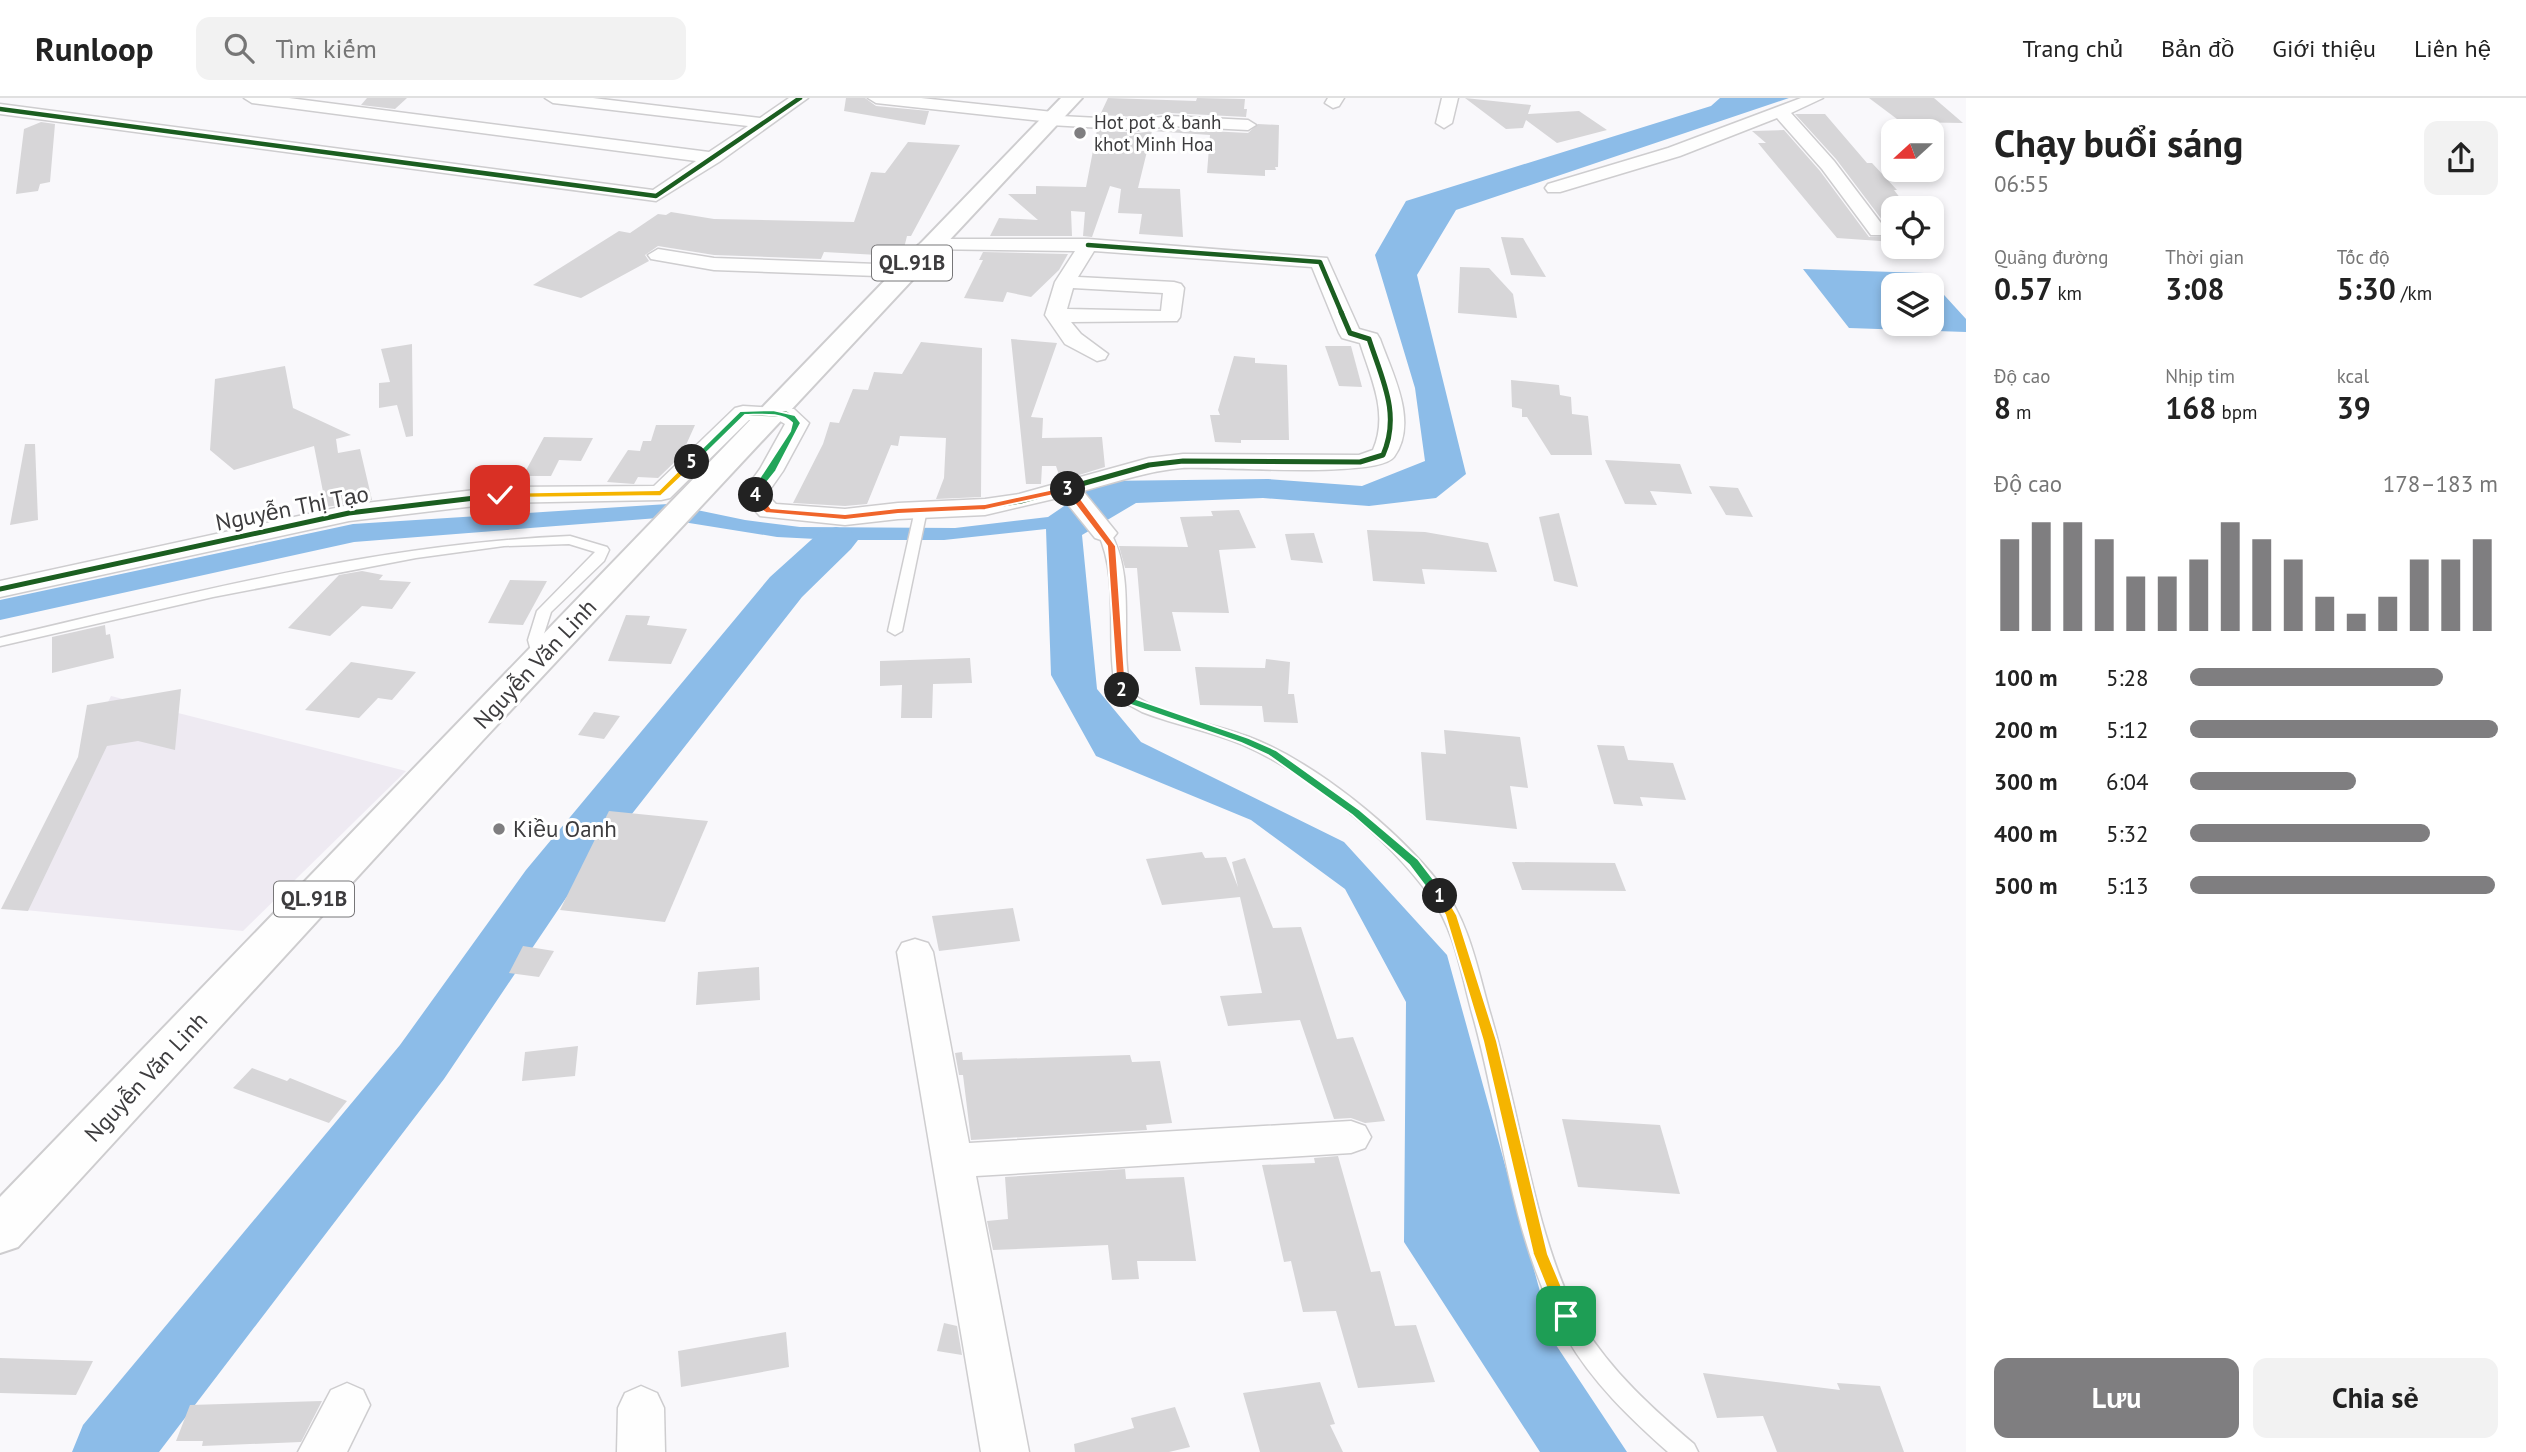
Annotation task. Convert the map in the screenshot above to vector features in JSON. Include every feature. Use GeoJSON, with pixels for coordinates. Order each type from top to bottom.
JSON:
{"type":"FeatureCollection","features":[{"type":"Feature","properties":{"kind":"highway","name":"Nguyễn Văn Linh"},"geometry":{"type":"LineString","coordinates":[[0,1231],[625,565],[764,422],[928,245],[1072,98]]}},
{"type":"Feature","properties":{"kind":"street"},"geometry":{"type":"LineString","coordinates":[[252,98],[713,158]]}},
{"type":"Feature","properties":{"kind":"street"},"geometry":{"type":"LineString","coordinates":[[553,98],[764,123]]}},
{"type":"Feature","properties":{"kind":"street"},"geometry":{"type":"LineString","coordinates":[[0,109],[656,196],[800,98]]}},
{"type":"Feature","properties":{"kind":"street"},"geometry":{"type":"LineString","coordinates":[[876,98],[1138,125],[1170,121],[1248,125]]}},
{"type":"Feature","properties":{"kind":"street"},"geometry":{"type":"LineString","coordinates":[[1444,123],[1450,98]]}},
{"type":"Feature","properties":{"kind":"street"},"geometry":{"type":"LineString","coordinates":[[1554,188],[1674,152],[1815,98]]}},
{"type":"Feature","properties":{"kind":"street"},"geometry":{"type":"LineString","coordinates":[[44,114],[75,102]]}},
{"type":"Feature","properties":{"kind":"street"},"geometry":{"type":"LineString","coordinates":[[1780,111],[1828,165],[1878,231]]}},
{"type":"Feature","properties":{"kind":"street"},"geometry":{"type":"LineString","coordinates":[[390,131],[413,119]]}},
{"type":"Feature","properties":{"kind":"street"},"geometry":{"type":"LineString","coordinates":[[344,156],[367,143]]}},
{"type":"Feature","properties":{"kind":"street"},"geometry":{"type":"LineString","coordinates":[[764,422],[786,414],[797,423],[771,471],[756,491],[757,499],[769,511],[845,517],[919,516],[1071,493],[1119,472],[1171,462],[1360,462],[1378,459],[1389,445],[1394,427],[1393,412],[1369,339],[1350,333],[1320,261],[1088,245],[928,245]]}},
{"type":"Feature","properties":{"kind":"street"},"geometry":{"type":"LineString","coordinates":[[1055,315],[1065,282],[1088,245]]}},
{"type":"Feature","properties":{"kind":"street"},"geometry":{"type":"LineString","coordinates":[[658,255],[714,264],[904,271]]}},
{"type":"Feature","properties":{"kind":"street"},"geometry":{"type":"LineString","coordinates":[[1055,315],[1170,317],[1174,288],[1065,282]]}},
{"type":"Feature","properties":{"kind":"street"},"geometry":{"type":"LineString","coordinates":[[1055,315],[1073,339],[1097,354]]}},
{"type":"Feature","properties":{"kind":"street","name":"Nguyễn Thị Tạo"},"geometry":{"type":"LineString","coordinates":[[0,589],[349,513],[500,495],[661,493],[743,413],[764,422]]}},
{"type":"Feature","properties":{"kind":"street"},"geometry":{"type":"LineString","coordinates":[[1071,493],[1104,533]]}},
{"type":"Feature","properties":{"kind":"street"},"geometry":{"type":"LineString","coordinates":[[915,952],[1004,1452]]}},
{"type":"Feature","properties":{"kind":"street"},"geometry":{"type":"LineString","coordinates":[[951,1161],[1351,1137]]}},
{"type":"Feature","properties":{"kind":"street"},"geometry":{"type":"LineString","coordinates":[[322,1452],[348,1405]]}},
{"type":"Feature","properties":{"kind":"lane"},"geometry":{"type":"LineString","coordinates":[[895,631],[919,516]]}},
{"type":"Feature","properties":{"kind":"lane"},"geometry":{"type":"LineString","coordinates":[[1104,533],[1111,546],[1113,560],[1124,695],[1141,706],[1245,740],[1272,752],[1356,813],[1413,862],[1437,892],[1451,915],[1490,1041],[1540,1254],[1566,1316],[1600,1367],[1686,1452]]}},
{"type":"Feature","properties":{"kind":"lane"},"geometry":{"type":"LineString","coordinates":[[0,642],[289,576],[479,547],[555,539],[593,541],[602,550],[599,558],[544,611],[535,640],[540,658]]}},
{"type":"Feature","properties":{"kind":"shaded area"},"geometry":{"type":"Polygon","coordinates":[[[111,696],[406,771],[243,931],[4,908],[111,696]]]}},
{"type":"Feature","properties":{"kind":"water"},"geometry":{"type":"Polygon","coordinates":[[[1720,98],[1789,98],[1456,210],[1417,275],[1466,474],[1436,498],[1369,506],[1263,498],[1136,503],[1082,535],[1097,689],[1141,742],[1344,842],[1447,955],[1554,1342],[1627,1452],[1540,1452],[1404,1242],[1406,1002],[1345,889],[1251,820],[1096,756],[1051,675],[1046,529],[944,540],[836,540],[777,537],[658,518],[354,542],[0,620],[0,600],[353,524],[668,504],[745,520],[800,527],[955,528],[1048,517],[1101,481],[1268,479],[1362,486],[1425,461],[1415,388],[1375,255],[1406,201],[1711,106],[1720,98]]]}},
{"type":"Feature","properties":{"kind":"water"},"geometry":{"type":"Polygon","coordinates":[[[1803,269],[1924,273],[1881,273],[1881,329],[1849,328],[1803,269]]]}},
{"type":"Feature","properties":{"kind":"water"},"geometry":{"type":"Polygon","coordinates":[[[1944,295],[1966,319],[1966,332],[1944,331],[1944,295]]]}},
{"type":"Feature","properties":{"kind":"building"},"geometry":{"type":"Polygon","coordinates":[[[367,98],[407,98],[395,109],[361,105],[367,98]]]}},
{"type":"Feature","properties":{"kind":"building"},"geometry":{"type":"Polygon","coordinates":[[[846,98],[865,98],[876,106],[929,111],[925,125],[844,111],[846,98]]]}},
{"type":"Feature","properties":{"kind":"building"},"geometry":{"type":"Polygon","coordinates":[[[1108,98],[1196,101],[1197,98],[1245,99],[1244,109],[1247,109],[1246,117],[1170,113],[1138,117],[1100,115],[1108,98]]]}},
{"type":"Feature","properties":{"kind":"building"},"geometry":{"type":"Polygon","coordinates":[[[1465,98],[1531,105],[1528,114],[1579,111],[1607,130],[1557,143],[1526,120],[1523,128],[1506,129],[1465,98]]]}},
{"type":"Feature","properties":{"kind":"building"},"geometry":{"type":"Polygon","coordinates":[[[1869,98],[1934,98],[1963,123],[1944,123],[1944,119],[1897,119],[1869,98]]]}},
{"type":"Feature","properties":{"kind":"building"},"geometry":{"type":"Polygon","coordinates":[[[1795,114],[1825,114],[1867,163],[1872,163],[1881,173],[1881,182],[1890,182],[1897,190],[1894,190],[1899,196],[1881,196],[1881,218],[1836,159],[1795,114]]]}},
{"type":"Feature","properties":{"kind":"building"},"geometry":{"type":"Polygon","coordinates":[[[41,122],[55,124],[50,182],[40,184],[38,191],[16,194],[24,129],[41,122]]]}},
{"type":"Feature","properties":{"kind":"building"},"geometry":{"type":"Polygon","coordinates":[[[1258,124],[1279,125],[1278,167],[1275,167],[1276,170],[1265,170],[1265,176],[1207,173],[1210,135],[1153,131],[1170,129],[1248,133],[1258,124]]]}},
{"type":"Feature","properties":{"kind":"building"},"geometry":{"type":"Polygon","coordinates":[[[1097,130],[1138,133],[1152,131],[1138,188],[1180,189],[1183,237],[1139,234],[1142,214],[1118,213],[1121,189],[1110,186],[1092,237],[1083,236],[1085,212],[1071,211],[1072,236],[990,236],[999,218],[1038,220],[1008,194],[1036,194],[1036,186],[1086,187],[1097,130]]]}},
{"type":"Feature","properties":{"kind":"building"},"geometry":{"type":"Polygon","coordinates":[[[1784,130],[1820,171],[1869,237],[1881,236],[1881,241],[1837,238],[1758,143],[1766,143],[1752,131],[1784,130]]]}},
{"type":"Feature","properties":{"kind":"building"},"geometry":{"type":"Polygon","coordinates":[[[908,142],[960,145],[911,236],[907,236],[904,248],[898,248],[896,256],[824,252],[821,259],[714,255],[658,246],[645,255],[649,261],[581,298],[533,285],[619,231],[630,233],[658,214],[666,215],[671,212],[714,219],[854,222],[871,172],[885,173],[908,142]]]}},
{"type":"Feature","properties":{"kind":"building"},"geometry":{"type":"Polygon","coordinates":[[[1501,237],[1523,238],[1546,277],[1511,275],[1501,237]]]}},
{"type":"Feature","properties":{"kind":"building"},"geometry":{"type":"Polygon","coordinates":[[[983,252],[1068,254],[1059,270],[1031,297],[1007,292],[1003,302],[964,298],[983,260],[979,260],[983,252]]]}},
{"type":"Feature","properties":{"kind":"building"},"geometry":{"type":"Polygon","coordinates":[[[1460,267],[1489,268],[1513,294],[1517,318],[1458,313],[1460,267]]]}},
{"type":"Feature","properties":{"kind":"building"},"geometry":{"type":"Polygon","coordinates":[[[1011,339],[1057,343],[1031,417],[1043,418],[1042,438],[1102,437],[1105,467],[1079,475],[1059,475],[1056,466],[1042,466],[1041,484],[1026,484],[1011,339]]]}},
{"type":"Feature","properties":{"kind":"building"},"geometry":{"type":"Polygon","coordinates":[[[921,342],[982,348],[981,497],[936,499],[944,478],[946,438],[900,436],[898,446],[891,445],[867,504],[845,506],[793,503],[823,444],[830,422],[839,423],[853,389],[868,390],[874,372],[902,374],[921,342]]]}},
{"type":"Feature","properties":{"kind":"building"},"geometry":{"type":"Polygon","coordinates":[[[412,344],[413,436],[406,437],[397,405],[379,408],[379,383],[390,382],[381,349],[412,344]]]}},
{"type":"Feature","properties":{"kind":"building"},"geometry":{"type":"Polygon","coordinates":[[[1325,346],[1351,346],[1362,387],[1339,386],[1325,346]]]}},
{"type":"Feature","properties":{"kind":"building"},"geometry":{"type":"Polygon","coordinates":[[[1234,356],[1255,358],[1255,363],[1287,365],[1289,440],[1215,442],[1210,415],[1220,415],[1218,410],[1234,356]]]}},
{"type":"Feature","properties":{"kind":"building"},"geometry":{"type":"Polygon","coordinates":[[[285,366],[293,408],[351,435],[336,439],[338,453],[360,449],[372,500],[326,507],[314,446],[234,470],[210,450],[215,379],[285,366]]]}},
{"type":"Feature","properties":{"kind":"building"},"geometry":{"type":"Polygon","coordinates":[[[1511,380],[1559,385],[1560,395],[1571,397],[1572,414],[1588,416],[1592,455],[1551,455],[1527,417],[1522,417],[1522,409],[1512,407],[1511,380]]]}},
{"type":"Feature","properties":{"kind":"building"},"geometry":{"type":"Polygon","coordinates":[[[656,425],[695,425],[681,456],[658,478],[638,477],[634,484],[607,482],[628,450],[640,451],[643,441],[651,441],[656,425]]]}},
{"type":"Feature","properties":{"kind":"building"},"geometry":{"type":"Polygon","coordinates":[[[544,437],[593,438],[581,461],[559,460],[551,476],[523,476],[544,437]]]}},
{"type":"Feature","properties":{"kind":"building"},"geometry":{"type":"Polygon","coordinates":[[[25,444],[35,444],[38,520],[10,525],[25,444]]]}},
{"type":"Feature","properties":{"kind":"building"},"geometry":{"type":"Polygon","coordinates":[[[1605,460],[1680,464],[1692,494],[1650,491],[1657,505],[1625,504],[1605,460]]]}},
{"type":"Feature","properties":{"kind":"building"},"geometry":{"type":"Polygon","coordinates":[[[1709,486],[1738,488],[1753,517],[1726,515],[1709,486]]]}},
{"type":"Feature","properties":{"kind":"building"},"geometry":{"type":"Polygon","coordinates":[[[1239,510],[1256,548],[1219,550],[1229,613],[1172,612],[1181,651],[1144,651],[1137,568],[1125,568],[1119,546],[1188,547],[1180,517],[1213,516],[1211,511],[1239,510]]]}},
{"type":"Feature","properties":{"kind":"building"},"geometry":{"type":"Polygon","coordinates":[[[1559,513],[1578,587],[1554,581],[1539,517],[1559,513]]]}},
{"type":"Feature","properties":{"kind":"building"},"geometry":{"type":"Polygon","coordinates":[[[1367,530],[1425,532],[1488,543],[1497,572],[1422,569],[1425,584],[1373,581],[1367,530]]]}},
{"type":"Feature","properties":{"kind":"building"},"geometry":{"type":"Polygon","coordinates":[[[1314,533],[1323,563],[1291,560],[1285,534],[1314,533]]]}},
{"type":"Feature","properties":{"kind":"building"},"geometry":{"type":"Polygon","coordinates":[[[362,571],[383,575],[379,580],[411,582],[392,609],[362,606],[330,636],[288,628],[339,575],[362,571]]]}},
{"type":"Feature","properties":{"kind":"building"},"geometry":{"type":"Polygon","coordinates":[[[510,580],[547,581],[523,625],[488,623],[510,580]]]}},
{"type":"Feature","properties":{"kind":"building"},"geometry":{"type":"Polygon","coordinates":[[[626,615],[650,616],[647,625],[687,629],[671,664],[608,661],[626,615]]]}},
{"type":"Feature","properties":{"kind":"building"},"geometry":{"type":"Polygon","coordinates":[[[105,625],[106,635],[110,634],[114,658],[52,673],[52,637],[105,625]]]}},
{"type":"Feature","properties":{"kind":"building"},"geometry":{"type":"Polygon","coordinates":[[[970,658],[972,683],[933,684],[932,718],[901,718],[902,685],[880,686],[880,661],[970,658]]]}},
{"type":"Feature","properties":{"kind":"building"},"geometry":{"type":"Polygon","coordinates":[[[1266,659],[1290,662],[1288,694],[1294,694],[1298,723],[1264,722],[1262,706],[1200,705],[1195,667],[1265,668],[1266,659]]]}},
{"type":"Feature","properties":{"kind":"building"},"geometry":{"type":"Polygon","coordinates":[[[351,662],[416,672],[392,700],[378,698],[359,718],[305,710],[351,662]]]}},
{"type":"Feature","properties":{"kind":"building"},"geometry":{"type":"Polygon","coordinates":[[[181,689],[175,750],[138,741],[107,746],[28,911],[1,909],[78,757],[87,705],[181,689]]]}},
{"type":"Feature","properties":{"kind":"building"},"geometry":{"type":"Polygon","coordinates":[[[594,712],[620,716],[604,739],[578,735],[594,712]]]}},
{"type":"Feature","properties":{"kind":"building"},"geometry":{"type":"Polygon","coordinates":[[[1444,730],[1520,737],[1528,788],[1510,786],[1517,829],[1426,820],[1421,752],[1446,754],[1444,730]]]}},
{"type":"Feature","properties":{"kind":"building"},"geometry":{"type":"Polygon","coordinates":[[[1597,745],[1624,746],[1628,760],[1673,763],[1686,800],[1640,797],[1643,806],[1614,804],[1597,745]]]}},
{"type":"Feature","properties":{"kind":"building"},"geometry":{"type":"Polygon","coordinates":[[[609,811],[708,821],[665,922],[560,910],[609,811]]]}},
{"type":"Feature","properties":{"kind":"building"},"geometry":{"type":"Polygon","coordinates":[[[1202,852],[1205,858],[1226,857],[1238,887],[1232,862],[1245,858],[1273,928],[1301,927],[1337,1039],[1353,1037],[1385,1121],[1365,1123],[1351,1118],[1334,1119],[1300,1020],[1228,1026],[1220,996],[1262,993],[1240,897],[1162,905],[1146,859],[1202,852]]]}},
{"type":"Feature","properties":{"kind":"building"},"geometry":{"type":"Polygon","coordinates":[[[1512,862],[1615,863],[1626,891],[1522,890],[1512,862]]]}},
{"type":"Feature","properties":{"kind":"building"},"geometry":{"type":"Polygon","coordinates":[[[1013,908],[1020,941],[939,951],[932,916],[1013,908]]]}},
{"type":"Feature","properties":{"kind":"building"},"geometry":{"type":"Polygon","coordinates":[[[523,946],[554,951],[539,977],[509,973],[523,946]]]}},
{"type":"Feature","properties":{"kind":"building"},"geometry":{"type":"Polygon","coordinates":[[[759,967],[760,1000],[696,1005],[698,972],[759,967]]]}},
{"type":"Feature","properties":{"kind":"building"},"geometry":{"type":"Polygon","coordinates":[[[578,1046],[575,1076],[522,1081],[525,1052],[578,1046]]]}},
{"type":"Feature","properties":{"kind":"building"},"geometry":{"type":"Polygon","coordinates":[[[962,1052],[963,1060],[1130,1055],[1132,1062],[1160,1061],[1172,1123],[1146,1125],[1147,1130],[971,1140],[963,1075],[959,1075],[955,1053],[962,1052]]]}},
{"type":"Feature","properties":{"kind":"building"},"geometry":{"type":"Polygon","coordinates":[[[252,1068],[287,1081],[290,1078],[347,1101],[329,1123],[233,1088],[252,1068]]]}},
{"type":"Feature","properties":{"kind":"building"},"geometry":{"type":"Polygon","coordinates":[[[1562,1119],[1660,1125],[1680,1194],[1578,1187],[1562,1119]]]}},
{"type":"Feature","properties":{"kind":"building"},"geometry":{"type":"Polygon","coordinates":[[[1338,1156],[1371,1272],[1380,1271],[1395,1326],[1416,1325],[1435,1382],[1358,1388],[1336,1311],[1303,1312],[1291,1261],[1284,1262],[1262,1165],[1315,1163],[1314,1158],[1338,1156]]]}},
{"type":"Feature","properties":{"kind":"building"},"geometry":{"type":"Polygon","coordinates":[[[1125,1169],[1126,1179],[1184,1177],[1196,1261],[1137,1261],[1139,1279],[1112,1280],[1108,1245],[993,1250],[987,1221],[1008,1219],[1005,1177],[1125,1169]]]}},
{"type":"Feature","properties":{"kind":"building"},"geometry":{"type":"Polygon","coordinates":[[[944,1323],[957,1326],[962,1355],[937,1351],[944,1323]]]}},
{"type":"Feature","properties":{"kind":"building"},"geometry":{"type":"Polygon","coordinates":[[[786,1332],[789,1367],[681,1387],[678,1351],[786,1332]]]}},
{"type":"Feature","properties":{"kind":"building"},"geometry":{"type":"Polygon","coordinates":[[[0,1358],[93,1361],[76,1395],[0,1393],[0,1358]]]}},
{"type":"Feature","properties":{"kind":"building"},"geometry":{"type":"Polygon","coordinates":[[[1703,1373],[1840,1390],[1837,1383],[1880,1386],[1904,1452],[1777,1452],[1763,1416],[1717,1418],[1703,1373]]]}},
{"type":"Feature","properties":{"kind":"building"},"geometry":{"type":"Polygon","coordinates":[[[1320,1382],[1335,1424],[1330,1425],[1343,1452],[1260,1452],[1243,1393],[1320,1382]]]}},
{"type":"Feature","properties":{"kind":"building"},"geometry":{"type":"Polygon","coordinates":[[[322,1401],[301,1442],[202,1446],[203,1441],[176,1441],[190,1405],[322,1401]]]}},
{"type":"Feature","properties":{"kind":"building"},"geometry":{"type":"Polygon","coordinates":[[[1175,1407],[1190,1447],[1169,1452],[1075,1452],[1074,1444],[1134,1428],[1131,1418],[1175,1407]]]}},
{"type":"Feature","properties":{"kind":"waterway"},"geometry":{"type":"LineString","coordinates":[[111,1452],[422,1062],[546,884],[786,587],[836,540]]}},
{"type":"Feature","properties":{"kind":"cycle path"},"geometry":{"type":"LineString","coordinates":[[0,109],[656,196],[800,98]]}},
{"type":"Feature","properties":{"kind":"cycle path"},"geometry":{"type":"LineString","coordinates":[[0,589],[349,513],[500,495],[661,493],[743,413],[786,414],[797,423],[771,471],[756,491],[757,499],[769,511],[845,517],[898,511],[985,507],[1021,501],[1149,465],[1183,461],[1360,462],[1383,455],[1392,426],[1385,383],[1369,339],[1350,333],[1320,262],[1088,245]]}},
{"type":"Feature","properties":{"kind":"place","name":"Hot pot & banh khot Minh Hoa"},"geometry":{"type":"Point","coordinates":[1080,133]}},
{"type":"Feature","properties":{"kind":"place","name":"Kiều Oanh"},"geometry":{"type":"Point","coordinates":[499,829]}},
{"type":"Feature","properties":{"kind":"route"},"geometry":{"type":"LineString","coordinates":[[500,495],[661,493],[743,413],[773,412],[786,414],[797,423],[771,471],[756,491],[761,506],[769,511],[845,517],[898,511],[985,507],[1068,489],[1104,533],[1111,546],[1121,688],[1129,701],[1245,740],[1272,752],[1299,769],[1413,862],[1451,915],[1490,1041],[1540,1254],[1566,1316]]}}]}
